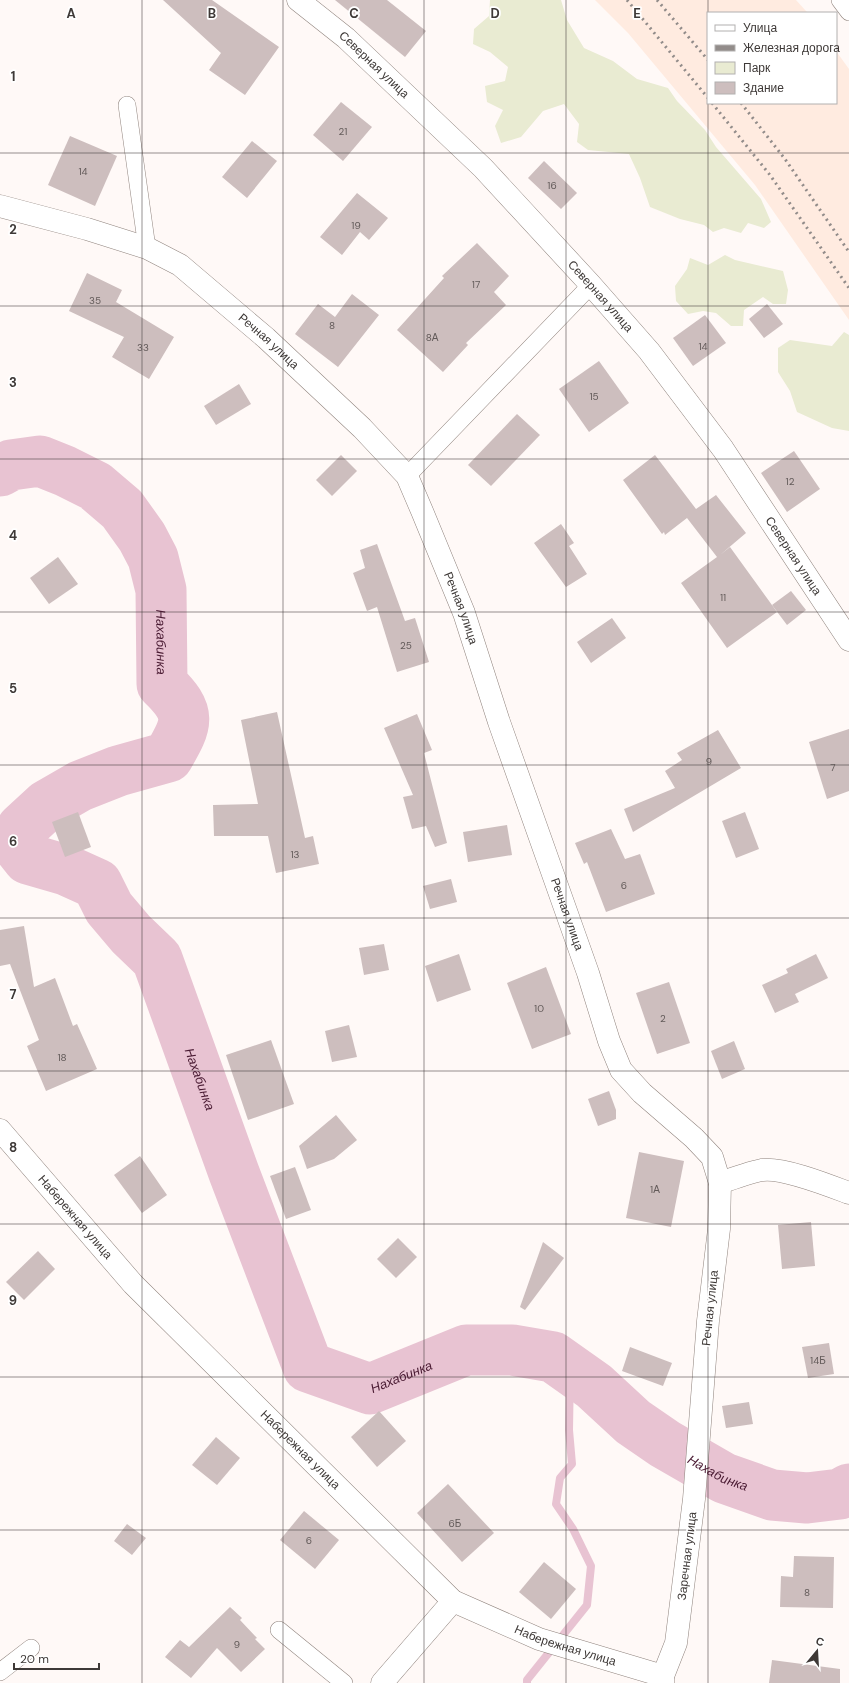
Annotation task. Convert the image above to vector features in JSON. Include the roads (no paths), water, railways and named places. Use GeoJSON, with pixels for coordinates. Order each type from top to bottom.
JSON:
{"type":"FeatureCollection","features":[{"type":"Feature","properties":{"kind":"street","name":"Северная улица"},"geometry":{"type":"LineString","coordinates":[[298,0],[346,38],[482,168],[591,285],[649,351],[723,449],[849,640]]}},
{"type":"Feature","properties":{"kind":"street","name":"Речная улица"},"geometry":{"type":"LineString","coordinates":[[0,206],[87,229],[147,248],[180,265],[261,333],[362,428],[407,476],[464,613],[499,722],[588,973],[609,1041],[621,1070],[642,1093],[694,1138],[712,1157],[720,1183],[719,1229],[708,1321],[700,1433]]}},
{"type":"Feature","properties":{"kind":"street","name":"Набережная улица"},"geometry":{"type":"LineString","coordinates":[[0,1130],[133,1284],[453,1601],[539,1639],[663,1680]]}},
{"type":"Feature","properties":{"kind":"street"},"geometry":{"type":"LineString","coordinates":[[720,1183],[764,1170],[789,1173],[849,1192]]}},
{"type":"Feature","properties":{"kind":"street","name":"Заречная улица"},"geometry":{"type":"LineString","coordinates":[[663,1680],[676,1643],[694,1499],[700,1433]]}},
{"type":"Feature","properties":{"kind":"street"},"geometry":{"type":"LineString","coordinates":[[382,1683],[453,1601]]}},
{"type":"Feature","properties":{"kind":"lane"},"geometry":{"type":"LineString","coordinates":[[840,0],[849,12]]}},
{"type":"Feature","properties":{"kind":"lane"},"geometry":{"type":"LineString","coordinates":[[127,105],[147,248]]}},
{"type":"Feature","properties":{"kind":"lane"},"geometry":{"type":"LineString","coordinates":[[407,476],[591,285]]}},
{"type":"Feature","properties":{"kind":"lane"},"geometry":{"type":"LineString","coordinates":[[279,1630],[344,1683]]}},
{"type":"Feature","properties":{"kind":"lane"},"geometry":{"type":"LineString","coordinates":[[0,1672],[31,1648]]}},
{"type":"Feature","properties":{"kind":"waterway","name":"Нахабинка"},"geometry":{"type":"LineString","coordinates":[[0,471],[11,465],[40,461],[65,471],[95,486],[122,509],[142,537],[153,558],[161,590],[162,684],[172,694],[182,711],[184,719],[180,735],[168,757],[118,771],[80,786],[47,805],[22,828],[17,845],[28,859],[66,870],[97,884],[109,908],[131,934],[157,959],[234,1173],[308,1367],[370,1389],[466,1350],[512,1350],[553,1357],[594,1386],[633,1422],[665,1444],[724,1478],[772,1495],[807,1498],[840,1494],[849,1489]]}},
{"type":"Feature","properties":{"kind":"waterway"},"geometry":{"type":"LineString","coordinates":[[527,1683],[527,1680],[587,1605],[591,1566],[573,1529],[556,1504],[560,1478],[572,1464],[569,1430],[570,1368]]}},
{"type":"Feature","properties":{"kind":"railway"},"geometry":{"type":"LineString","coordinates":[[627,0],[707,97]]}},
{"type":"Feature","properties":{"kind":"railway"},"geometry":{"type":"LineString","coordinates":[[657,0],[707,59]]}},
{"type":"Feature","properties":{"kind":"railway"},"geometry":{"type":"LineString","coordinates":[[713,104],[770,175],[849,288]]}},
{"type":"Feature","properties":{"kind":"railway"},"geometry":{"type":"LineString","coordinates":[[742,104],[785,159],[849,252]]}}]}
